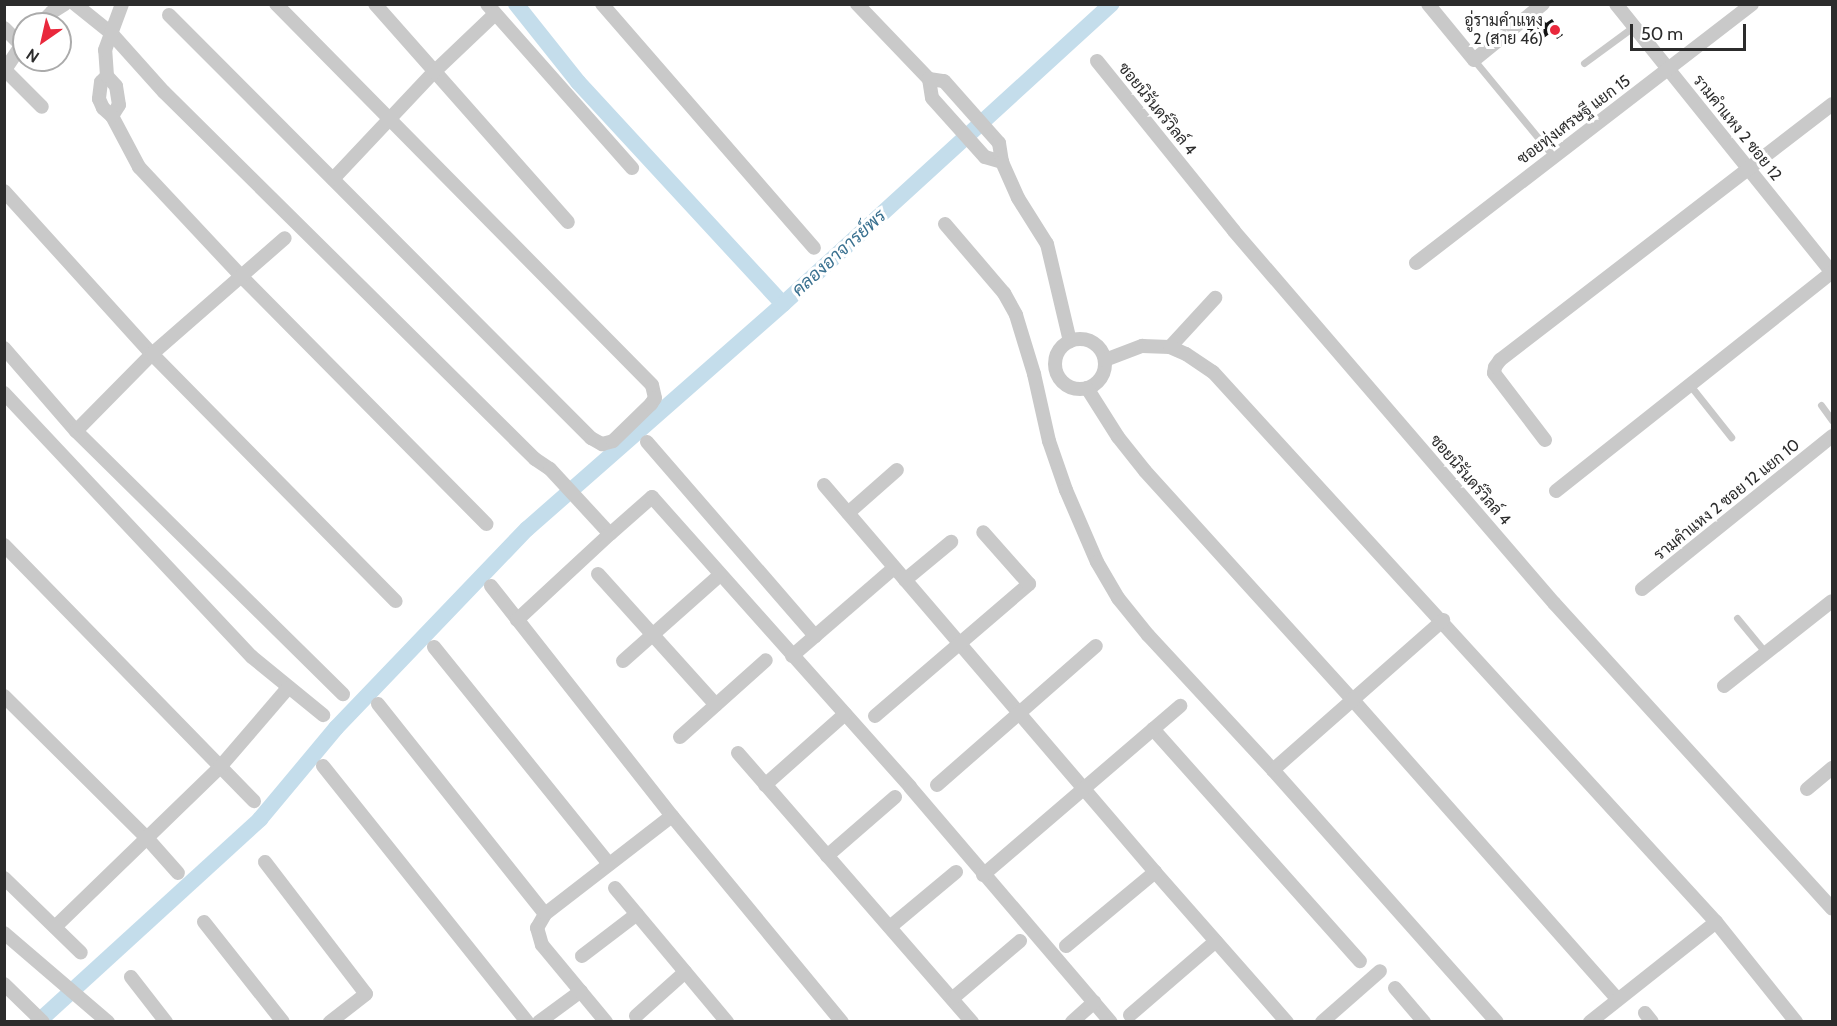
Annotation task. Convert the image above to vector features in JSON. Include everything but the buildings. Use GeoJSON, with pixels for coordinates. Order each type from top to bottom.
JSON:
{"type":"FeatureCollection","features":[{"type":"Feature","properties":{"kind":"street"},"geometry":{"type":"LineString","coordinates":[[47,8],[65,4]]}},
{"type":"Feature","properties":{"kind":"street"},"geometry":{"type":"LineString","coordinates":[[75,4],[111,33],[164,92],[535,459],[550,469],[610,534]]}},
{"type":"Feature","properties":{"kind":"street"},"geometry":{"type":"LineString","coordinates":[[112,116],[119,105],[116,86],[107,76],[105,50],[122,4]]}},
{"type":"Feature","properties":{"kind":"street"},"geometry":{"type":"LineString","coordinates":[[169,15],[596,442],[614,441],[651,404],[655,392],[647,380],[276,4]]}},
{"type":"Feature","properties":{"kind":"street"},"geometry":{"type":"LineString","coordinates":[[375,4],[568,222]]}},
{"type":"Feature","properties":{"kind":"street"},"geometry":{"type":"LineString","coordinates":[[602,4],[814,248]]}},
{"type":"Feature","properties":{"kind":"street"},"geometry":{"type":"LineString","coordinates":[[857,4],[929,79],[932,98],[984,157],[1002,162]]}},
{"type":"Feature","properties":{"kind":"street"},"geometry":{"type":"LineString","coordinates":[[1428,4],[1474,60],[1544,4]]}},
{"type":"Feature","properties":{"kind":"street","name":"รามคำแหง 2 ซอย 12"},"geometry":{"type":"LineString","coordinates":[[1616,4],[1832,272]]}},
{"type":"Feature","properties":{"kind":"street","name":"ซอยทุ่งเศรษฐี แยก 15"},"geometry":{"type":"LineString","coordinates":[[1416,263],[1752,4]]}},
{"type":"Feature","properties":{"kind":"street"},"geometry":{"type":"LineString","coordinates":[[333,179],[491,9],[632,168]]}},
{"type":"Feature","properties":{"kind":"street","name":"ซอยนิรันดร์วิลล์ 4"},"geometry":{"type":"LineString","coordinates":[[1097,61],[1234,231],[1554,603],[1833,908]]}},
{"type":"Feature","properties":{"kind":"street"},"geometry":{"type":"LineString","coordinates":[[5,70],[42,107]]}},
{"type":"Feature","properties":{"kind":"street"},"geometry":{"type":"LineString","coordinates":[[107,76],[101,82],[99,99],[103,108],[112,116],[139,166],[241,276],[486,524]]}},
{"type":"Feature","properties":{"kind":"street"},"geometry":{"type":"LineString","coordinates":[[929,79],[944,81],[999,143],[1002,162],[1018,198],[1047,244],[1053,263],[1066,335],[1070,341]]}},
{"type":"Feature","properties":{"kind":"street"},"geometry":{"type":"LineString","coordinates":[[1545,440],[1494,372],[1495,367],[1748,167],[1833,104]]}},
{"type":"Feature","properties":{"kind":"street"},"geometry":{"type":"LineString","coordinates":[[4,191],[152,354],[396,601]]}},
{"type":"Feature","properties":{"kind":"street"},"geometry":{"type":"LineString","coordinates":[[945,224],[1010,303],[1021,327],[1049,441],[1066,490],[1097,562],[1118,598],[1497,1022]]}},
{"type":"Feature","properties":{"kind":"street"},"geometry":{"type":"LineString","coordinates":[[76,430],[152,354],[285,238]]}},
{"type":"Feature","properties":{"kind":"street"},"geometry":{"type":"LineString","coordinates":[[1556,491],[1832,272]]}},
{"type":"Feature","properties":{"kind":"street"},"geometry":{"type":"LineString","coordinates":[[1170,347],[1215,298]]}},
{"type":"Feature","properties":{"kind":"street"},"geometry":{"type":"LineString","coordinates":[[1077,339],[1092,342],[1098,346],[1105,360],[1104,374],[1094,385],[1087,388],[1073,388],[1066,385],[1057,374],[1056,358],[1063,345],[1070,341],[1077,339]]}},
{"type":"Feature","properties":{"kind":"street"},"geometry":{"type":"LineString","coordinates":[[1105,360],[1142,346],[1170,347],[1201,363],[1219,378],[1443,620],[1716,922],[1796,1022]]}},
{"type":"Feature","properties":{"kind":"street"},"geometry":{"type":"LineString","coordinates":[[4,348],[76,430],[343,694]]}},
{"type":"Feature","properties":{"kind":"street"},"geometry":{"type":"LineString","coordinates":[[1034,374],[1057,374]]}},
{"type":"Feature","properties":{"kind":"street"},"geometry":{"type":"LineString","coordinates":[[1087,388],[1118,437],[1145,471],[1352,699],[1617,999]]}},
{"type":"Feature","properties":{"kind":"street"},"geometry":{"type":"LineString","coordinates":[[4,393],[244,648],[288,688],[323,715]]}},
{"type":"Feature","properties":{"kind":"street","name":"รามคำแหง 2 ซอย 12 แยก 10"},"geometry":{"type":"LineString","coordinates":[[1642,590],[1833,436]]}},
{"type":"Feature","properties":{"kind":"street"},"geometry":{"type":"LineString","coordinates":[[647,442],[815,636]]}},
{"type":"Feature","properties":{"kind":"street"},"geometry":{"type":"LineString","coordinates":[[848,513],[897,470]]}},
{"type":"Feature","properties":{"kind":"street"},"geometry":{"type":"LineString","coordinates":[[825,485],[1155,872],[1287,1022]]}},
{"type":"Feature","properties":{"kind":"street"},"geometry":{"type":"LineString","coordinates":[[517,620],[652,497],[1111,1022]]}},
{"type":"Feature","properties":{"kind":"street"},"geometry":{"type":"LineString","coordinates":[[875,716],[1029,584],[983,532]]}},
{"type":"Feature","properties":{"kind":"street"},"geometry":{"type":"LineString","coordinates":[[905,580],[951,542]]}},
{"type":"Feature","properties":{"kind":"street"},"geometry":{"type":"LineString","coordinates":[[4,545],[254,801]]}},
{"type":"Feature","properties":{"kind":"street"},"geometry":{"type":"LineString","coordinates":[[792,656],[894,568]]}},
{"type":"Feature","properties":{"kind":"street"},"geometry":{"type":"LineString","coordinates":[[598,574],[717,705]]}},
{"type":"Feature","properties":{"kind":"street"},"geometry":{"type":"LineString","coordinates":[[623,661],[720,575]]}},
{"type":"Feature","properties":{"kind":"street"},"geometry":{"type":"LineString","coordinates":[[491,586],[672,816],[842,1022]]}},
{"type":"Feature","properties":{"kind":"street"},"geometry":{"type":"LineString","coordinates":[[1724,686],[1833,601]]}},
{"type":"Feature","properties":{"kind":"street"},"geometry":{"type":"LineString","coordinates":[[1273,770],[1443,620]]}},
{"type":"Feature","properties":{"kind":"street"},"geometry":{"type":"LineString","coordinates":[[937,785],[1096,646]]}},
{"type":"Feature","properties":{"kind":"street"},"geometry":{"type":"LineString","coordinates":[[434,647],[608,863]]}},
{"type":"Feature","properties":{"kind":"street"},"geometry":{"type":"LineString","coordinates":[[680,737],[766,660]]}},
{"type":"Feature","properties":{"kind":"street"},"geometry":{"type":"LineString","coordinates":[[55,927],[220,767],[288,688]]}},
{"type":"Feature","properties":{"kind":"street"},"geometry":{"type":"LineString","coordinates":[[4,696],[146,837],[178,873]]}},
{"type":"Feature","properties":{"kind":"street"},"geometry":{"type":"LineString","coordinates":[[378,704],[545,914]]}},
{"type":"Feature","properties":{"kind":"street"},"geometry":{"type":"LineString","coordinates":[[983,874],[1180,706]]}},
{"type":"Feature","properties":{"kind":"street"},"geometry":{"type":"LineString","coordinates":[[765,785],[844,714]]}},
{"type":"Feature","properties":{"kind":"street"},"geometry":{"type":"LineString","coordinates":[[1153,729],[1360,961]]}},
{"type":"Feature","properties":{"kind":"street"},"geometry":{"type":"LineString","coordinates":[[738,753],[972,1022]]}},
{"type":"Feature","properties":{"kind":"street"},"geometry":{"type":"LineString","coordinates":[[323,766],[527,1022]]}},
{"type":"Feature","properties":{"kind":"street"},"geometry":{"type":"LineString","coordinates":[[1807,789],[1833,768]]}},
{"type":"Feature","properties":{"kind":"street"},"geometry":{"type":"LineString","coordinates":[[827,856],[895,797]]}},
{"type":"Feature","properties":{"kind":"street"},"geometry":{"type":"LineString","coordinates":[[606,1022],[538,937],[537,928],[545,914],[608,863],[672,816]]}},
{"type":"Feature","properties":{"kind":"street"},"geometry":{"type":"LineString","coordinates":[[265,862],[366,994],[337,1020]]}},
{"type":"Feature","properties":{"kind":"street"},"geometry":{"type":"LineString","coordinates":[[890,927],[956,872]]}},
{"type":"Feature","properties":{"kind":"street"},"geometry":{"type":"LineString","coordinates":[[1066,946],[1155,872]]}},
{"type":"Feature","properties":{"kind":"street"},"geometry":{"type":"LineString","coordinates":[[4,878],[81,953]]}},
{"type":"Feature","properties":{"kind":"street"},"geometry":{"type":"LineString","coordinates":[[615,888],[727,1022]]}},
{"type":"Feature","properties":{"kind":"street"},"geometry":{"type":"LineString","coordinates":[[582,956],[637,914]]}},
{"type":"Feature","properties":{"kind":"street"},"geometry":{"type":"LineString","coordinates":[[204,922],[284,1022]]}},
{"type":"Feature","properties":{"kind":"street"},"geometry":{"type":"LineString","coordinates":[[1590,1022],[1716,922]]}},
{"type":"Feature","properties":{"kind":"street"},"geometry":{"type":"LineString","coordinates":[[4,933],[103,1017]]}},
{"type":"Feature","properties":{"kind":"street"},"geometry":{"type":"LineString","coordinates":[[953,998],[1020,940]]}},
{"type":"Feature","properties":{"kind":"street"},"geometry":{"type":"LineString","coordinates":[[1130,1015],[1216,941]]}},
{"type":"Feature","properties":{"kind":"street"},"geometry":{"type":"LineString","coordinates":[[1323,1022],[1380,971]]}},
{"type":"Feature","properties":{"kind":"street"},"geometry":{"type":"LineString","coordinates":[[636,1016],[686,972]]}},
{"type":"Feature","properties":{"kind":"street"},"geometry":{"type":"LineString","coordinates":[[131,977],[166,1022]]}},
{"type":"Feature","properties":{"kind":"street"},"geometry":{"type":"LineString","coordinates":[[4,984],[43,1022]]}},
{"type":"Feature","properties":{"kind":"street"},"geometry":{"type":"LineString","coordinates":[[1395,988],[1424,1022]]}},
{"type":"Feature","properties":{"kind":"street"},"geometry":{"type":"LineString","coordinates":[[539,1022],[581,991]]}},
{"type":"Feature","properties":{"kind":"street"},"geometry":{"type":"LineString","coordinates":[[1072,1022],[1094,1002]]}},
{"type":"Feature","properties":{"kind":"lane"},"geometry":{"type":"LineString","coordinates":[[1584,63],[1633,27]]}},
{"type":"Feature","properties":{"kind":"lane"},"geometry":{"type":"LineString","coordinates":[[1474,60],[1553,156]]}},
{"type":"Feature","properties":{"kind":"lane"},"geometry":{"type":"LineString","coordinates":[[1689,384],[1731,437]]}},
{"type":"Feature","properties":{"kind":"lane"},"geometry":{"type":"LineString","coordinates":[[1821,405],[1833,420]]}},
{"type":"Feature","properties":{"kind":"lane"},"geometry":{"type":"LineString","coordinates":[[1737,618],[1766,654]]}},
{"type":"Feature","properties":{"kind":"waterway","name":"คลองอาจารย์พร"},"geometry":{"type":"LineString","coordinates":[[516,4],[578,82],[783,304],[1111,4]]}},
{"type":"Feature","properties":{"kind":"waterway"},"geometry":{"type":"LineString","coordinates":[[38,1022],[260,819],[336,728],[527,529],[783,304]]}},
{"type":"Feature","properties":{"kind":"place","name":"อู่รามคำแหง 2 (สาย 46)"},"geometry":{"type":"Point","coordinates":[1555,30]}}]}
